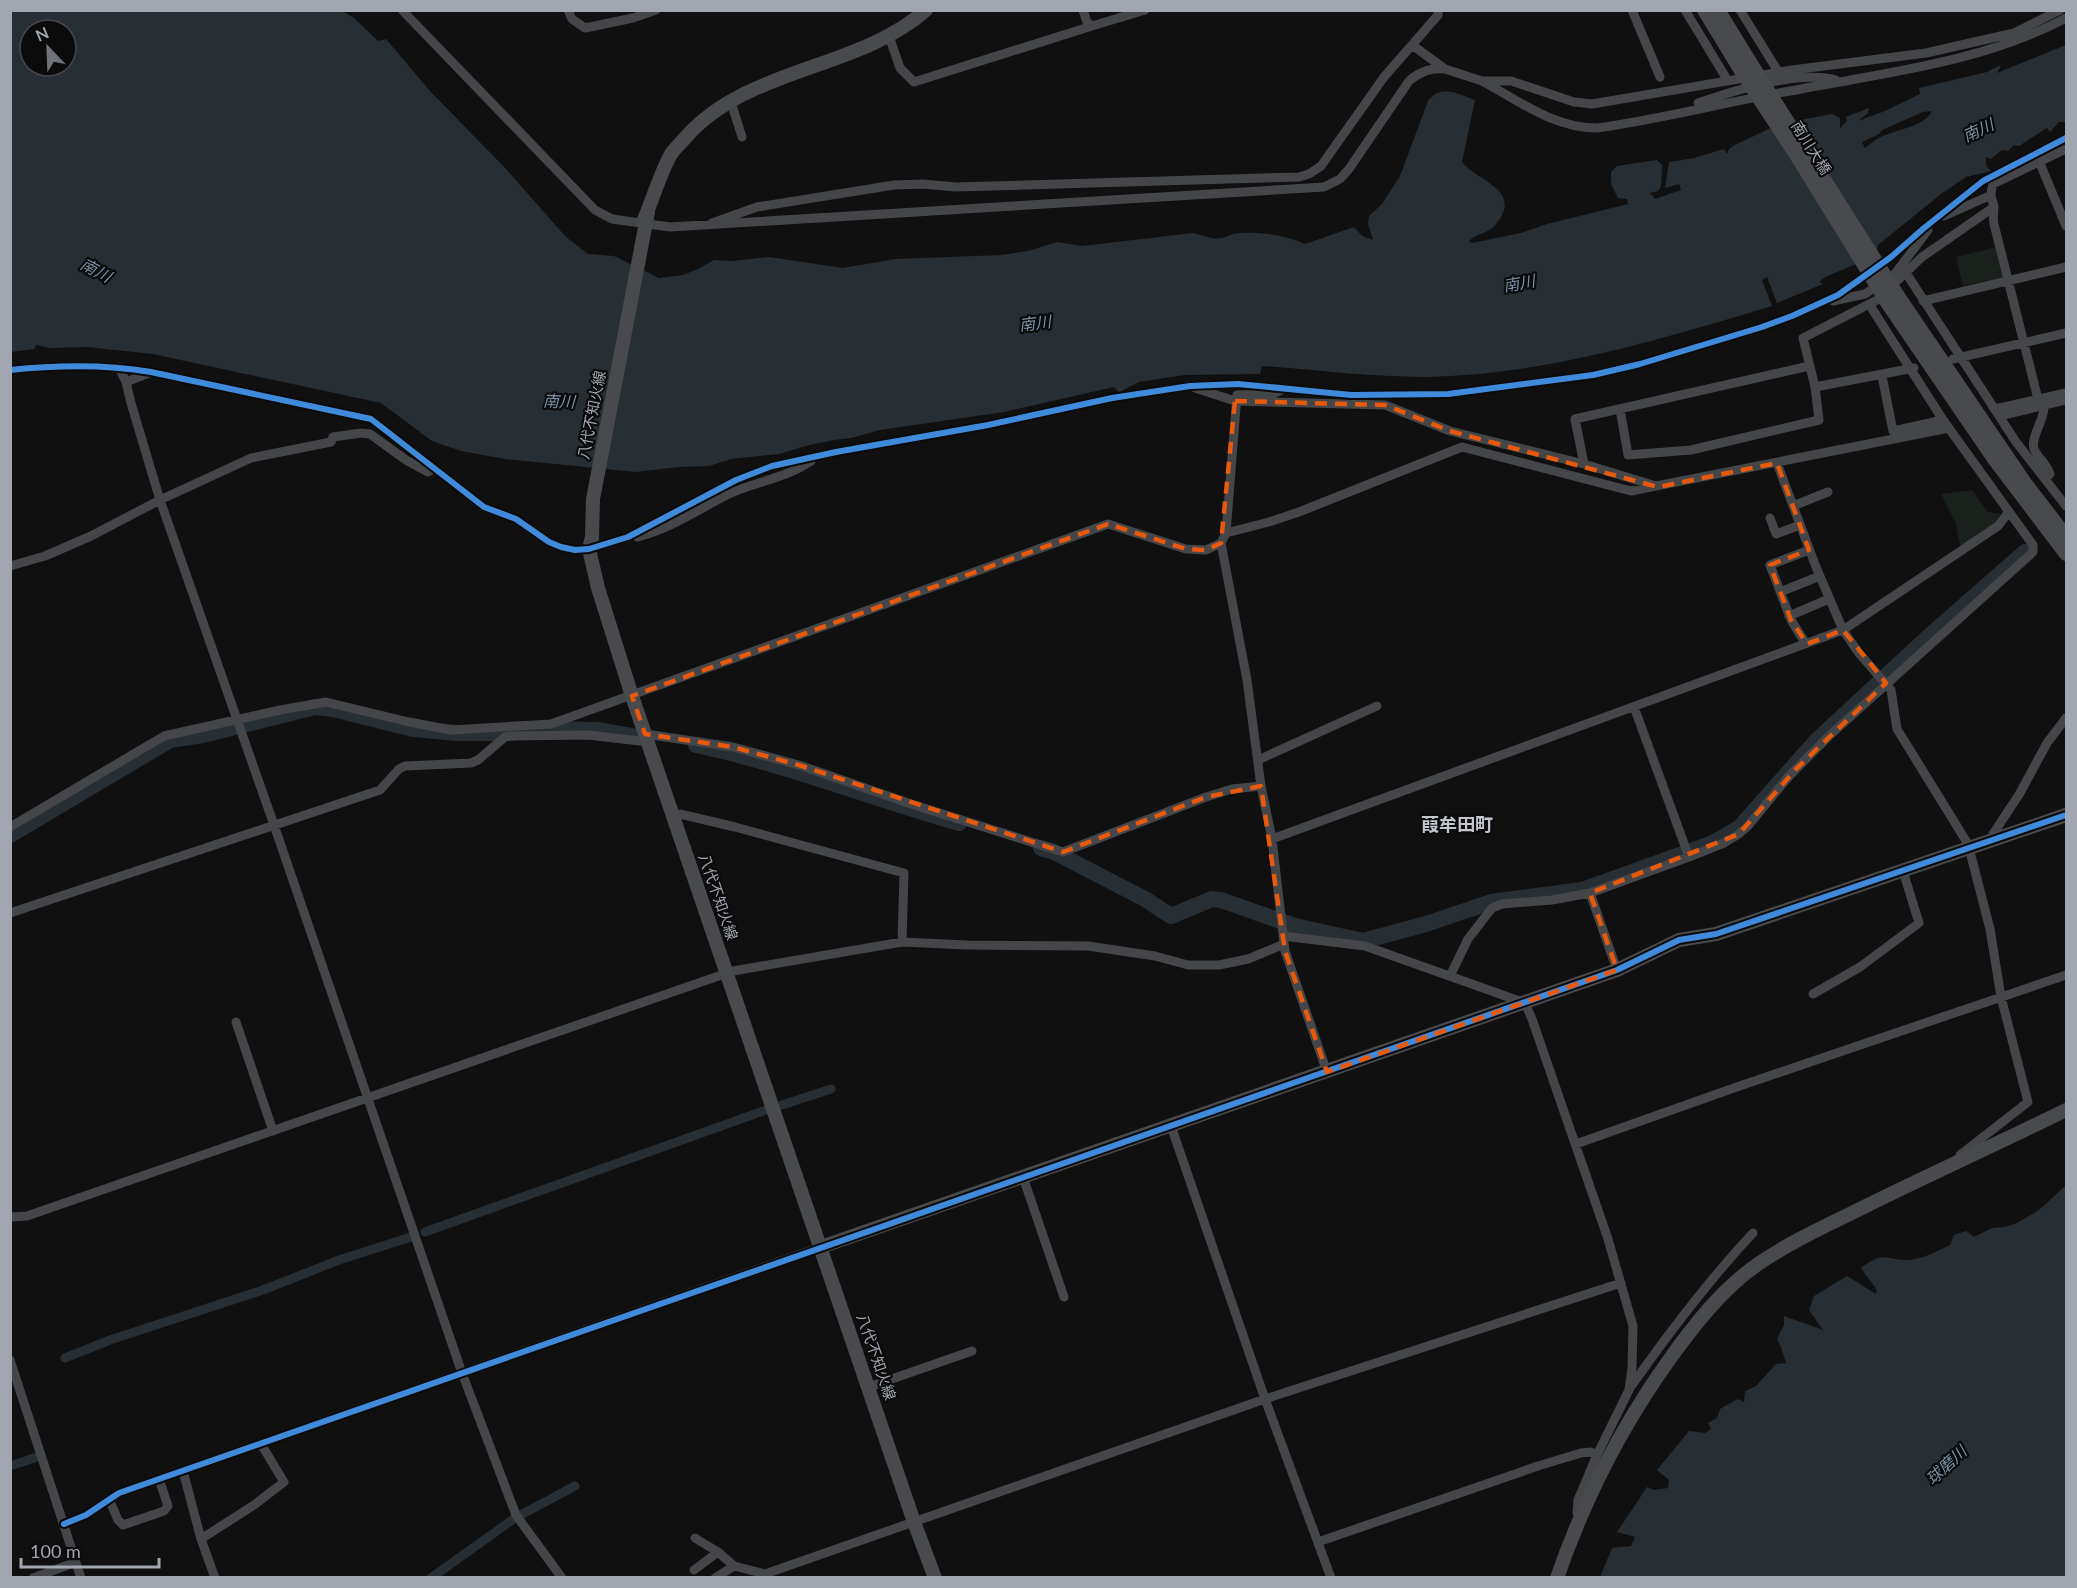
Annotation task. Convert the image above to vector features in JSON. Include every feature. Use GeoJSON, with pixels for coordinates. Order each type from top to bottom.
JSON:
{"type":"FeatureCollection","features":[{"type":"Feature","properties":{"kind":"street"},"geometry":{"type":"LineString","coordinates":[[402,10],[595,210],[612,219],[645,218],[670,227],[1324,187],[1340,179],[1349,169],[1409,81],[1432,69],[1445,69],[1482,81],[1554,121],[1583,128],[1608,127],[1683,111],[1732,91],[1782,80],[1823,77],[1839,81],[1933,65],[2034,33],[2067,18]]}},
{"type":"Feature","properties":{"kind":"street"},"geometry":{"type":"LineString","coordinates":[[568,10],[572,19],[585,28],[633,18],[656,10]]}},
{"type":"Feature","properties":{"kind":"street","name":"八代不知火線"},"geometry":{"type":"LineString","coordinates":[[926,10],[902,30],[763,86],[731,102],[699,124],[672,153],[659,177],[645,218],[592,499],[590,543],[598,588],[632,696],[935,1578]]}},
{"type":"Feature","properties":{"kind":"street"},"geometry":{"type":"LineString","coordinates":[[1083,10],[1092,26]]}},
{"type":"Feature","properties":{"kind":"street"},"geometry":{"type":"LineString","coordinates":[[889,36],[900,68],[914,82],[1145,10]]}},
{"type":"Feature","properties":{"kind":"street"},"geometry":{"type":"LineString","coordinates":[[707,226],[720,219],[757,207],[894,185],[923,184],[956,187],[1299,177],[1321,166],[1384,77],[1438,15],[1438,10]]}},
{"type":"Feature","properties":{"kind":"street"},"geometry":{"type":"LineString","coordinates":[[1632,10],[1660,77]]}},
{"type":"Feature","properties":{"kind":"street"},"geometry":{"type":"LineString","coordinates":[[1685,10],[1728,81]]}},
{"type":"Feature","properties":{"kind":"street","name":"南川大橋"},"geometry":{"type":"LineString","coordinates":[[1704,10],[1749,72],[1893,300],[1999,455]]}},
{"type":"Feature","properties":{"kind":"street"},"geometry":{"type":"LineString","coordinates":[[1718,10],[1749,72]]}},
{"type":"Feature","properties":{"kind":"street"},"geometry":{"type":"LineString","coordinates":[[1740,10],[1779,73]]}},
{"type":"Feature","properties":{"kind":"street"},"geometry":{"type":"LineString","coordinates":[[1482,81],[1510,81],[1574,102],[1592,104],[1779,73],[1926,54],[2014,33],[2060,10]]}},
{"type":"Feature","properties":{"kind":"street"},"geometry":{"type":"LineString","coordinates":[[1412,45],[1445,69]]}},
{"type":"Feature","properties":{"kind":"street"},"geometry":{"type":"LineString","coordinates":[[731,102],[742,137]]}},
{"type":"Feature","properties":{"kind":"street"},"geometry":{"type":"LineString","coordinates":[[10,370],[71,365],[119,367],[371,419],[484,507],[516,519],[549,542],[575,550],[590,543],[628,537],[736,480],[772,466],[988,425],[1112,398],[1190,386],[1238,384],[1351,395],[1448,394],[1593,375],[1722,340],[1782,320],[1838,295],[1891,257],[1983,181],[2067,138]]}},
{"type":"Feature","properties":{"kind":"street"},"geometry":{"type":"LineString","coordinates":[[2045,478],[2050,474],[2049,469],[2034,449],[2033,443],[2044,412],[2023,342],[1992,215],[1994,207],[1989,196],[1992,184],[2067,149]]}},
{"type":"Feature","properties":{"kind":"street"},"geometry":{"type":"LineString","coordinates":[[2039,161],[2067,226]]}},
{"type":"Feature","properties":{"kind":"street"},"geometry":{"type":"LineString","coordinates":[[1620,409],[1628,455],[1691,450],[1819,420],[1815,387],[1803,338],[1877,300],[1903,270],[1936,218],[1951,214],[1989,196]]}},
{"type":"Feature","properties":{"kind":"street"},"geometry":{"type":"LineString","coordinates":[[1816,305],[1865,294],[1994,207]]}},
{"type":"Feature","properties":{"kind":"street"},"geometry":{"type":"LineString","coordinates":[[1923,301],[2067,267]]}},
{"type":"Feature","properties":{"kind":"street"},"geometry":{"type":"LineString","coordinates":[[1903,270],[1957,358],[1998,412],[2016,442],[2067,506]]}},
{"type":"Feature","properties":{"kind":"street"},"geometry":{"type":"LineString","coordinates":[[1450,976],[1468,939],[1492,908],[1502,904],[1552,900],[1590,893],[1724,843],[1748,826],[1788,777],[1883,680],[2033,552],[2034,546],[1946,424],[1869,304]]}},
{"type":"Feature","properties":{"kind":"street"},"geometry":{"type":"LineString","coordinates":[[1957,358],[2067,333]]}},
{"type":"Feature","properties":{"kind":"street"},"geometry":{"type":"LineString","coordinates":[[1584,464],[1575,420],[1809,366]]}},
{"type":"Feature","properties":{"kind":"street"},"geometry":{"type":"LineString","coordinates":[[119,367],[126,382],[160,500],[462,1373],[516,1515],[562,1578]]}},
{"type":"Feature","properties":{"kind":"street"},"geometry":{"type":"LineString","coordinates":[[1815,387],[1882,376],[1912,368]]}},
{"type":"Feature","properties":{"kind":"street"},"geometry":{"type":"LineString","coordinates":[[126,382],[151,372]]}},
{"type":"Feature","properties":{"kind":"street"},"geometry":{"type":"LineString","coordinates":[[1882,376],[1893,432],[1946,424]]}},
{"type":"Feature","properties":{"kind":"street"},"geometry":{"type":"LineString","coordinates":[[1190,386],[1235,401],[1385,405],[1450,431],[1584,464],[1658,487]]}},
{"type":"Feature","properties":{"kind":"street"},"geometry":{"type":"LineString","coordinates":[[1286,388],[1273,394],[1237,395],[1226,533],[1221,543],[1247,680],[1261,786],[1272,839],[1283,936],[1327,1072]]}},
{"type":"Feature","properties":{"kind":"street"},"geometry":{"type":"LineString","coordinates":[[2041,403],[2067,393]]}},
{"type":"Feature","properties":{"kind":"street"},"geometry":{"type":"LineString","coordinates":[[1998,412],[2067,400]]}},
{"type":"Feature","properties":{"kind":"street"},"geometry":{"type":"LineString","coordinates":[[1226,533],[1299,512],[1462,447],[1630,491],[1777,463],[1946,424]]}},
{"type":"Feature","properties":{"kind":"street"},"geometry":{"type":"LineString","coordinates":[[10,566],[45,556],[82,540],[160,500],[251,458],[331,441],[333,437],[370,434],[428,472],[435,468]]}},
{"type":"Feature","properties":{"kind":"street"},"geometry":{"type":"LineString","coordinates":[[1978,469],[2016,442]]}},
{"type":"Feature","properties":{"kind":"street"},"geometry":{"type":"LineString","coordinates":[[1999,455],[2025,483],[2067,536]]}},
{"type":"Feature","properties":{"kind":"street"},"geometry":{"type":"LineString","coordinates":[[1999,455],[2067,554]]}},
{"type":"Feature","properties":{"kind":"street"},"geometry":{"type":"LineString","coordinates":[[1777,463],[1809,550],[1843,630],[1894,696],[1898,729],[1969,848],[1990,929],[2001,997],[2028,1102],[1960,1155],[1960,1161]]}},
{"type":"Feature","properties":{"kind":"street"},"geometry":{"type":"LineString","coordinates":[[1793,506],[1828,492]]}},
{"type":"Feature","properties":{"kind":"street"},"geometry":{"type":"LineString","coordinates":[[1272,839],[1843,630],[1998,526],[2008,513]]}},
{"type":"Feature","properties":{"kind":"street"},"geometry":{"type":"LineString","coordinates":[[1770,518],[1776,534],[1800,525]]}},
{"type":"Feature","properties":{"kind":"street"},"geometry":{"type":"LineString","coordinates":[[10,827],[164,736],[239,725],[326,702],[409,722],[452,729],[551,724],[1108,524],[1186,549],[1206,550],[1221,543]]}},
{"type":"Feature","properties":{"kind":"street"},"geometry":{"type":"LineString","coordinates":[[1806,644],[1789,616],[1770,565],[1809,550]]}},
{"type":"Feature","properties":{"kind":"street"},"geometry":{"type":"LineString","coordinates":[[1780,592],[1820,576]]}},
{"type":"Feature","properties":{"kind":"street"},"geometry":{"type":"LineString","coordinates":[[1789,616],[1829,599]]}},
{"type":"Feature","properties":{"kind":"street"},"geometry":{"type":"LineString","coordinates":[[1258,760],[1377,706]]}},
{"type":"Feature","properties":{"kind":"street"},"geometry":{"type":"LineString","coordinates":[[1634,707],[1689,857]]}},
{"type":"Feature","properties":{"kind":"street"},"geometry":{"type":"LineString","coordinates":[[1994,840],[1993,834],[2020,793],[2047,743],[2067,718]]}},
{"type":"Feature","properties":{"kind":"street"},"geometry":{"type":"LineString","coordinates":[[10,913],[380,790],[399,769],[405,766],[471,763],[510,736],[588,735],[733,747],[790,763],[1063,852],[1206,797],[1232,789],[1261,786]]}},
{"type":"Feature","properties":{"kind":"street"},"geometry":{"type":"LineString","coordinates":[[673,815],[680,814],[735,827],[904,873],[902,942]]}},
{"type":"Feature","properties":{"kind":"street"},"geometry":{"type":"LineString","coordinates":[[64,1524],[86,1515],[119,1492],[1525,1003],[1617,970],[1679,940],[1716,934],[2067,815]]}},
{"type":"Feature","properties":{"kind":"street"},"geometry":{"type":"LineString","coordinates":[[1813,994],[1860,967],[1919,922],[1903,872]]}},
{"type":"Feature","properties":{"kind":"street"},"geometry":{"type":"LineString","coordinates":[[1590,893],[1617,970]]}},
{"type":"Feature","properties":{"kind":"street"},"geometry":{"type":"LineString","coordinates":[[10,1217],[27,1216],[726,973],[902,942],[967,945],[1088,945],[1155,956],[1188,965],[1219,965],[1248,959],[1283,936],[1365,946],[1525,1003]]}},
{"type":"Feature","properties":{"kind":"street"},"geometry":{"type":"LineString","coordinates":[[1576,1144],[2067,975]]}},
{"type":"Feature","properties":{"kind":"street"},"geometry":{"type":"LineString","coordinates":[[1525,1003],[1576,1144],[1633,1326],[1629,1390]]}},
{"type":"Feature","properties":{"kind":"street"},"geometry":{"type":"LineString","coordinates":[[236,1022],[273,1131]]}},
{"type":"Feature","properties":{"kind":"street"},"geometry":{"type":"LineString","coordinates":[[1557,1578],[1580,1517],[1606,1462],[1647,1391],[1684,1339],[1715,1301],[1756,1265],[1799,1238],[2067,1110]]}},
{"type":"Feature","properties":{"kind":"street"},"geometry":{"type":"LineString","coordinates":[[1171,1126],[1265,1400],[1331,1578]]}},
{"type":"Feature","properties":{"kind":"street"},"geometry":{"type":"LineString","coordinates":[[1023,1177],[1064,1298]]}},
{"type":"Feature","properties":{"kind":"street"},"geometry":{"type":"LineString","coordinates":[[1580,1517],[1577,1513],[1578,1500],[1629,1390],[1674,1326],[1721,1267],[1753,1233]]}},
{"type":"Feature","properties":{"kind":"street"},"geometry":{"type":"LineString","coordinates":[[695,1538],[734,1566],[765,1574],[1265,1400],[1621,1282]]}},
{"type":"Feature","properties":{"kind":"street"},"geometry":{"type":"LineString","coordinates":[[868,1387],[972,1351]]}},
{"type":"Feature","properties":{"kind":"street"},"geometry":{"type":"LineString","coordinates":[[10,1360],[81,1578]]}},
{"type":"Feature","properties":{"kind":"street"},"geometry":{"type":"LineString","coordinates":[[201,1539],[284,1482],[261,1444]]}},
{"type":"Feature","properties":{"kind":"street"},"geometry":{"type":"LineString","coordinates":[[1318,1542],[1538,1466],[1581,1453],[1591,1452],[1597,1455]]}},
{"type":"Feature","properties":{"kind":"street"},"geometry":{"type":"LineString","coordinates":[[183,1471],[201,1539],[215,1578]]}},
{"type":"Feature","properties":{"kind":"street"},"geometry":{"type":"LineString","coordinates":[[109,1499],[118,1521],[123,1525],[164,1511],[168,1506],[159,1479]]}},
{"type":"Feature","properties":{"kind":"street"},"geometry":{"type":"LineString","coordinates":[[694,1570],[717,1552]]}},
{"type":"Feature","properties":{"kind":"street"},"geometry":{"type":"LineString","coordinates":[[33,1578],[76,1562]]}},
{"type":"Feature","properties":{"kind":"street"},"geometry":{"type":"LineString","coordinates":[[715,1578],[734,1566]]}},
{"type":"Feature","properties":{"kind":"highlighted area"},"geometry":{"type":"Polygon","coordinates":[[[1235,401],[1385,405],[1450,431],[1658,487],[1777,463],[1809,550],[1770,565],[1791,620],[1807,644],[1843,630],[1886,683],[1796,769],[1739,834],[1590,893],[1617,970],[1327,1072],[1285,951],[1261,786],[1206,797],[1063,852],[802,766],[733,747],[645,734],[632,696],[1108,524],[1186,549],[1206,550],[1221,543],[1235,401]]]}},
{"type":"Feature","properties":{"kind":"shaded area"},"geometry":{"type":"Polygon","coordinates":[[[1997,247],[2004,277],[1963,286],[1956,257],[1997,247]]]}},
{"type":"Feature","properties":{"kind":"shaded area"},"geometry":{"type":"Polygon","coordinates":[[[1972,490],[1988,512],[2001,514],[1994,523],[1961,551],[1956,524],[1941,494],[1972,490]]]}},
{"type":"Feature","properties":{"kind":"water","name":"南川"},"geometry":{"type":"Polygon","coordinates":[[[10,11],[342,11],[354,18],[378,41],[386,39],[430,91],[506,169],[566,237],[588,254],[614,256],[659,278],[683,275],[714,260],[733,261],[769,257],[843,268],[895,259],[1002,255],[1028,251],[1057,242],[1082,246],[1193,233],[1211,238],[1237,233],[1265,234],[1289,238],[1305,244],[1354,227],[1362,236],[1373,240],[1368,224],[1369,216],[1382,204],[1400,176],[1428,101],[1438,93],[1444,92],[1456,93],[1475,100],[1462,162],[1495,187],[1502,194],[1505,203],[1496,224],[1490,230],[1472,238],[1469,241],[1472,243],[1521,233],[1547,224],[1628,204],[1627,199],[1618,198],[1611,184],[1611,172],[1617,166],[1657,160],[1662,165],[1661,186],[1658,191],[1650,193],[1655,199],[1681,190],[1679,184],[1665,188],[1669,162],[1694,158],[1724,149],[1727,154],[1733,146],[1779,124],[1832,114],[1840,118],[1840,128],[1847,121],[1846,117],[1869,108],[1868,113],[1858,121],[1885,111],[1920,94],[1919,88],[1987,72],[2001,65],[1997,73],[2066,45],[2065,122],[2059,122],[2050,132],[2047,128],[2019,146],[2014,145],[2008,151],[2002,150],[1991,159],[1986,157],[1986,166],[1991,171],[1966,177],[1941,194],[1878,245],[1877,249],[1873,246],[1856,264],[1825,277],[1819,282],[1823,284],[1777,303],[1767,277],[1762,280],[1772,306],[1601,354],[1514,370],[1469,375],[1404,377],[1262,366],[1260,374],[1184,375],[1139,382],[1119,392],[1114,387],[1004,412],[880,430],[851,438],[809,445],[779,454],[731,459],[709,466],[636,472],[505,459],[461,451],[432,441],[381,403],[153,354],[87,347],[50,348],[36,345],[34,349],[11,352],[10,11]],[[1932,111],[1923,112],[1882,130],[1879,134],[1862,142],[1865,148],[1881,137],[1910,127],[1932,111]]]}},
{"type":"Feature","properties":{"kind":"water","name":"球磨川"},"geometry":{"type":"Polygon","coordinates":[[[2066,1187],[2066,1577],[1600,1577],[1612,1548],[1631,1546],[1635,1537],[1617,1532],[1647,1487],[1654,1490],[1668,1488],[1669,1480],[1657,1470],[1689,1431],[1705,1433],[1711,1429],[1708,1423],[1717,1418],[1720,1409],[1738,1399],[1744,1402],[1745,1391],[1756,1386],[1776,1364],[1786,1363],[1777,1339],[1784,1325],[1784,1316],[1823,1330],[1809,1310],[1814,1296],[1847,1276],[1876,1294],[1877,1290],[1861,1268],[1870,1262],[1883,1257],[1906,1260],[1919,1258],[1950,1245],[1954,1235],[1966,1231],[1974,1237],[1992,1228],[2017,1223],[2039,1210],[2066,1187]]]}},
{"type":"Feature","properties":{"kind":"waterway"},"geometry":{"type":"LineString","coordinates":[[1041,848],[1054,852],[1145,899],[1171,916],[1212,899],[1221,900],[1295,926],[1363,941],[1426,924],[1491,902],[1582,890],[1713,843],[1739,828],[1817,740],[1927,638],[2025,552]]}},
{"type":"Feature","properties":{"kind":"waterway"},"geometry":{"type":"LineString","coordinates":[[10,835],[170,740],[203,735],[315,707],[333,709],[413,729],[458,733],[510,733],[540,729],[599,730],[637,737]]}},
{"type":"Feature","properties":{"kind":"waterway"},"geometry":{"type":"LineString","coordinates":[[696,745],[796,771],[959,823]]}},
{"type":"Feature","properties":{"kind":"waterway"},"geometry":{"type":"LineString","coordinates":[[782,1105],[831,1089]]}},
{"type":"Feature","properties":{"kind":"waterway"},"geometry":{"type":"LineString","coordinates":[[425,1232],[766,1110]]}},
{"type":"Feature","properties":{"kind":"waterway"},"geometry":{"type":"LineString","coordinates":[[65,1358],[110,1340],[263,1290],[339,1260],[411,1237]]}},
{"type":"Feature","properties":{"kind":"waterway"},"geometry":{"type":"LineString","coordinates":[[10,1466],[37,1457]]}},
{"type":"Feature","properties":{"kind":"waterway"},"geometry":{"type":"LineString","coordinates":[[431,1578],[515,1518],[575,1486]]}},
{"type":"Feature","properties":{"kind":"cycle path"},"geometry":{"type":"LineString","coordinates":[[10,370],[81,366],[133,369],[371,419],[484,507],[516,519],[549,542],[561,547],[575,550],[589,549],[628,537],[736,480],[772,466],[836,452],[988,425],[1112,398],[1190,386],[1238,384],[1351,395],[1448,394],[1593,375],[1640,364],[1762,327],[1838,295],[1891,257],[1983,181],[2066,138]]}},
{"type":"Feature","properties":{"kind":"cycle path"},"geometry":{"type":"LineString","coordinates":[[64,1524],[86,1515],[119,1493],[1617,970],[1679,940],[1716,934],[2066,815]]}},
{"type":"Feature","properties":{"kind":"district","name":"葭牟田町"},"geometry":{"type":"Point","coordinates":[1457,825]}}]}
